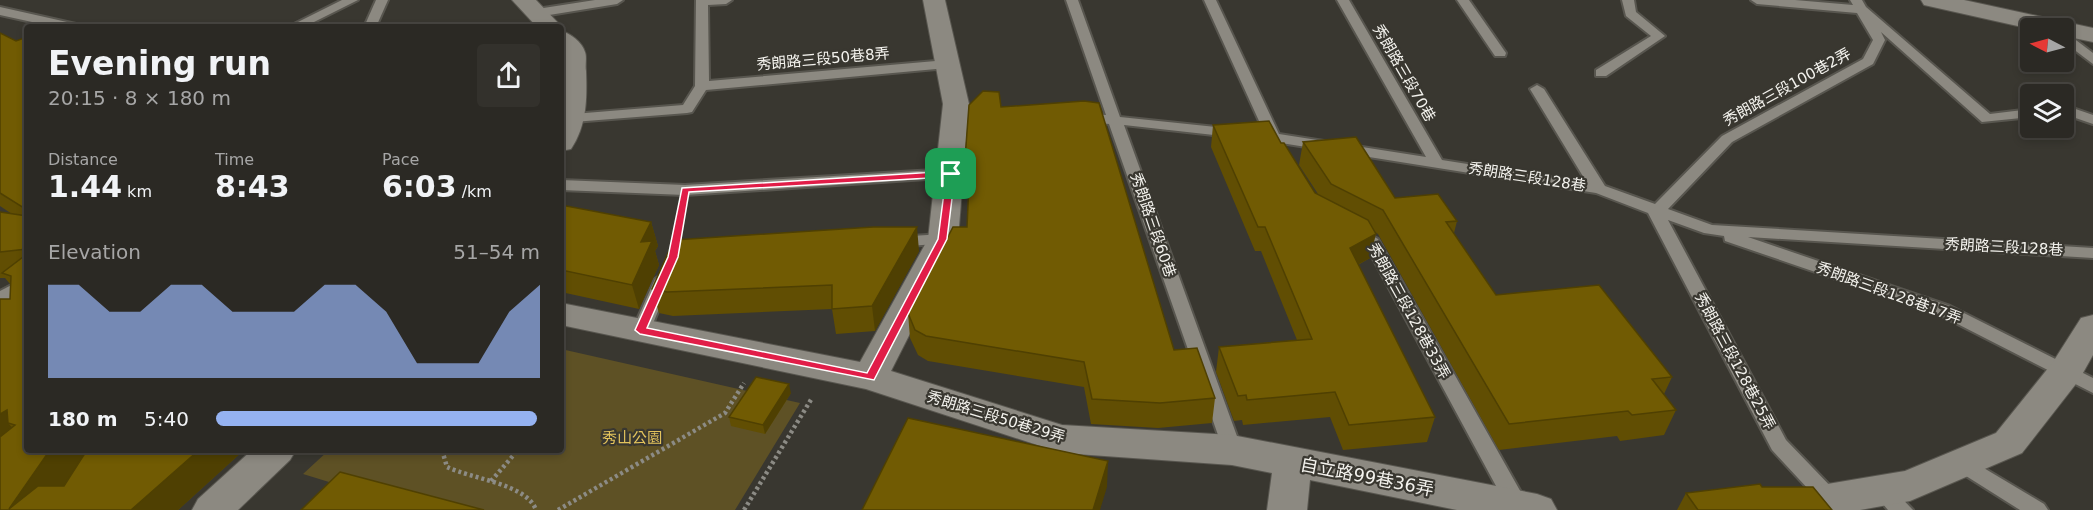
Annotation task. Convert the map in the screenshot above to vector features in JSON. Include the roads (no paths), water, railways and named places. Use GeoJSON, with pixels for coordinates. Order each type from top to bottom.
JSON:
{"type":"FeatureCollection","features":[{"type":"Feature","properties":{"kind":"street"},"geometry":{"type":"LineString","coordinates":[[870,377],[943,239],[962,105],[947,64],[934,0]]}},
{"type":"Feature","properties":{"kind":"street"},"geometry":{"type":"LineString","coordinates":[[1932,0],[2020,21]]}},
{"type":"Feature","properties":{"kind":"street"},"geometry":{"type":"LineString","coordinates":[[2074,32],[2093,35]]}},
{"type":"Feature","properties":{"kind":"street"},"geometry":{"type":"LineString","coordinates":[[564,127],[565,48]]}},
{"type":"Feature","properties":{"kind":"street"},"geometry":{"type":"LineString","coordinates":[[0,309],[24,310]]}},
{"type":"Feature","properties":{"kind":"street","name":"秀朗路三段50巷29弄"},"geometry":{"type":"LineString","coordinates":[[564,315],[870,377],[1062,439],[1232,450]]}},
{"type":"Feature","properties":{"kind":"street"},"geometry":{"type":"LineString","coordinates":[[1767,510],[1830,499],[1891,500],[1910,486],[2009,443],[2079,378],[2093,326]]}},
{"type":"Feature","properties":{"kind":"street","name":"自立路99巷36弄"},"geometry":{"type":"LineString","coordinates":[[1232,450],[1525,509]]}},
{"type":"Feature","properties":{"kind":"street"},"geometry":{"type":"LineString","coordinates":[[212,510],[274,453]]}},
{"type":"Feature","properties":{"kind":"street"},"geometry":{"type":"LineString","coordinates":[[1287,510],[1293,462]]}},
{"type":"Feature","properties":{"kind":"lane"},"geometry":{"type":"LineString","coordinates":[[300,24],[352,0]]}},
{"type":"Feature","properties":{"kind":"lane"},"geometry":{"type":"LineString","coordinates":[[371,24],[382,0]]}},
{"type":"Feature","properties":{"kind":"lane"},"geometry":{"type":"LineString","coordinates":[[536,13],[617,0]]}},
{"type":"Feature","properties":{"kind":"lane"},"geometry":{"type":"LineString","coordinates":[[564,127],[687,109],[702,86],[702,1],[726,0]]}},
{"type":"Feature","properties":{"kind":"lane","name":"秀朗路三段60巷"},"geometry":{"type":"LineString","coordinates":[[1072,0],[1232,450]]}},
{"type":"Feature","properties":{"kind":"lane"},"geometry":{"type":"LineString","coordinates":[[1210,0],[1272,137],[1283,155]]}},
{"type":"Feature","properties":{"kind":"lane","name":"秀朗路三段70巷"},"geometry":{"type":"LineString","coordinates":[[1343,0],[1437,163]]}},
{"type":"Feature","properties":{"kind":"lane"},"geometry":{"type":"LineString","coordinates":[[1463,0],[1500,53]]}},
{"type":"Feature","properties":{"kind":"lane"},"geometry":{"type":"LineString","coordinates":[[1600,73],[1659,36],[1630,13],[1628,0]]}},
{"type":"Feature","properties":{"kind":"lane"},"geometry":{"type":"LineString","coordinates":[[1757,0],[1859,5],[1987,119],[2020,114]]}},
{"type":"Feature","properties":{"kind":"lane","name":"秀朗路三段100巷2弄"},"geometry":{"type":"LineString","coordinates":[[1656,212],[1726,139],[1868,61],[1879,40],[1859,5]]}},
{"type":"Feature","properties":{"kind":"lane"},"geometry":{"type":"LineString","coordinates":[[0,11],[58,24]]}},
{"type":"Feature","properties":{"kind":"lane"},"geometry":{"type":"LineString","coordinates":[[2074,44],[2093,60]]}},
{"type":"Feature","properties":{"kind":"lane","name":"秀朗路三段50巷8弄"},"geometry":{"type":"LineString","coordinates":[[702,86],[947,64]]}},
{"type":"Feature","properties":{"kind":"lane"},"geometry":{"type":"LineString","coordinates":[[1538,89],[1599,189]]}},
{"type":"Feature","properties":{"kind":"lane"},"geometry":{"type":"LineString","coordinates":[[2074,113],[2093,120]]}},
{"type":"Feature","properties":{"kind":"lane","name":"秀朗路三段128巷"},"geometry":{"type":"LineString","coordinates":[[1070,116],[1272,137],[1599,189],[1656,212],[1710,230],[2093,253]]}},
{"type":"Feature","properties":{"kind":"lane"},"geometry":{"type":"LineString","coordinates":[[564,185],[685,189],[951,174]]}},
{"type":"Feature","properties":{"kind":"lane","name":"秀朗路三段128巷25弄"},"geometry":{"type":"LineString","coordinates":[[1656,212],[1779,445],[1830,499]]}},
{"type":"Feature","properties":{"kind":"lane","name":"秀朗路三段128巷33弄"},"geometry":{"type":"LineString","coordinates":[[1339,222],[1370,239],[1525,509]]}},
{"type":"Feature","properties":{"kind":"lane","name":"秀朗路三段128巷17弄"},"geometry":{"type":"LineString","coordinates":[[1710,230],[1944,310],[2079,378]]}},
{"type":"Feature","properties":{"kind":"lane"},"geometry":{"type":"LineString","coordinates":[[884,243],[943,239]]}},
{"type":"Feature","properties":{"kind":"lane"},"geometry":{"type":"LineString","coordinates":[[640,330],[673,257]]}},
{"type":"Feature","properties":{"kind":"lane"},"geometry":{"type":"LineString","coordinates":[[0,299],[24,285]]}},
{"type":"Feature","properties":{"kind":"lane"},"geometry":{"type":"LineString","coordinates":[[1962,463],[2037,510]]}},
{"type":"Feature","properties":{"kind":"park label","name":"秀山公園"},"geometry":{"type":"Point","coordinates":[632,438]}}]}
